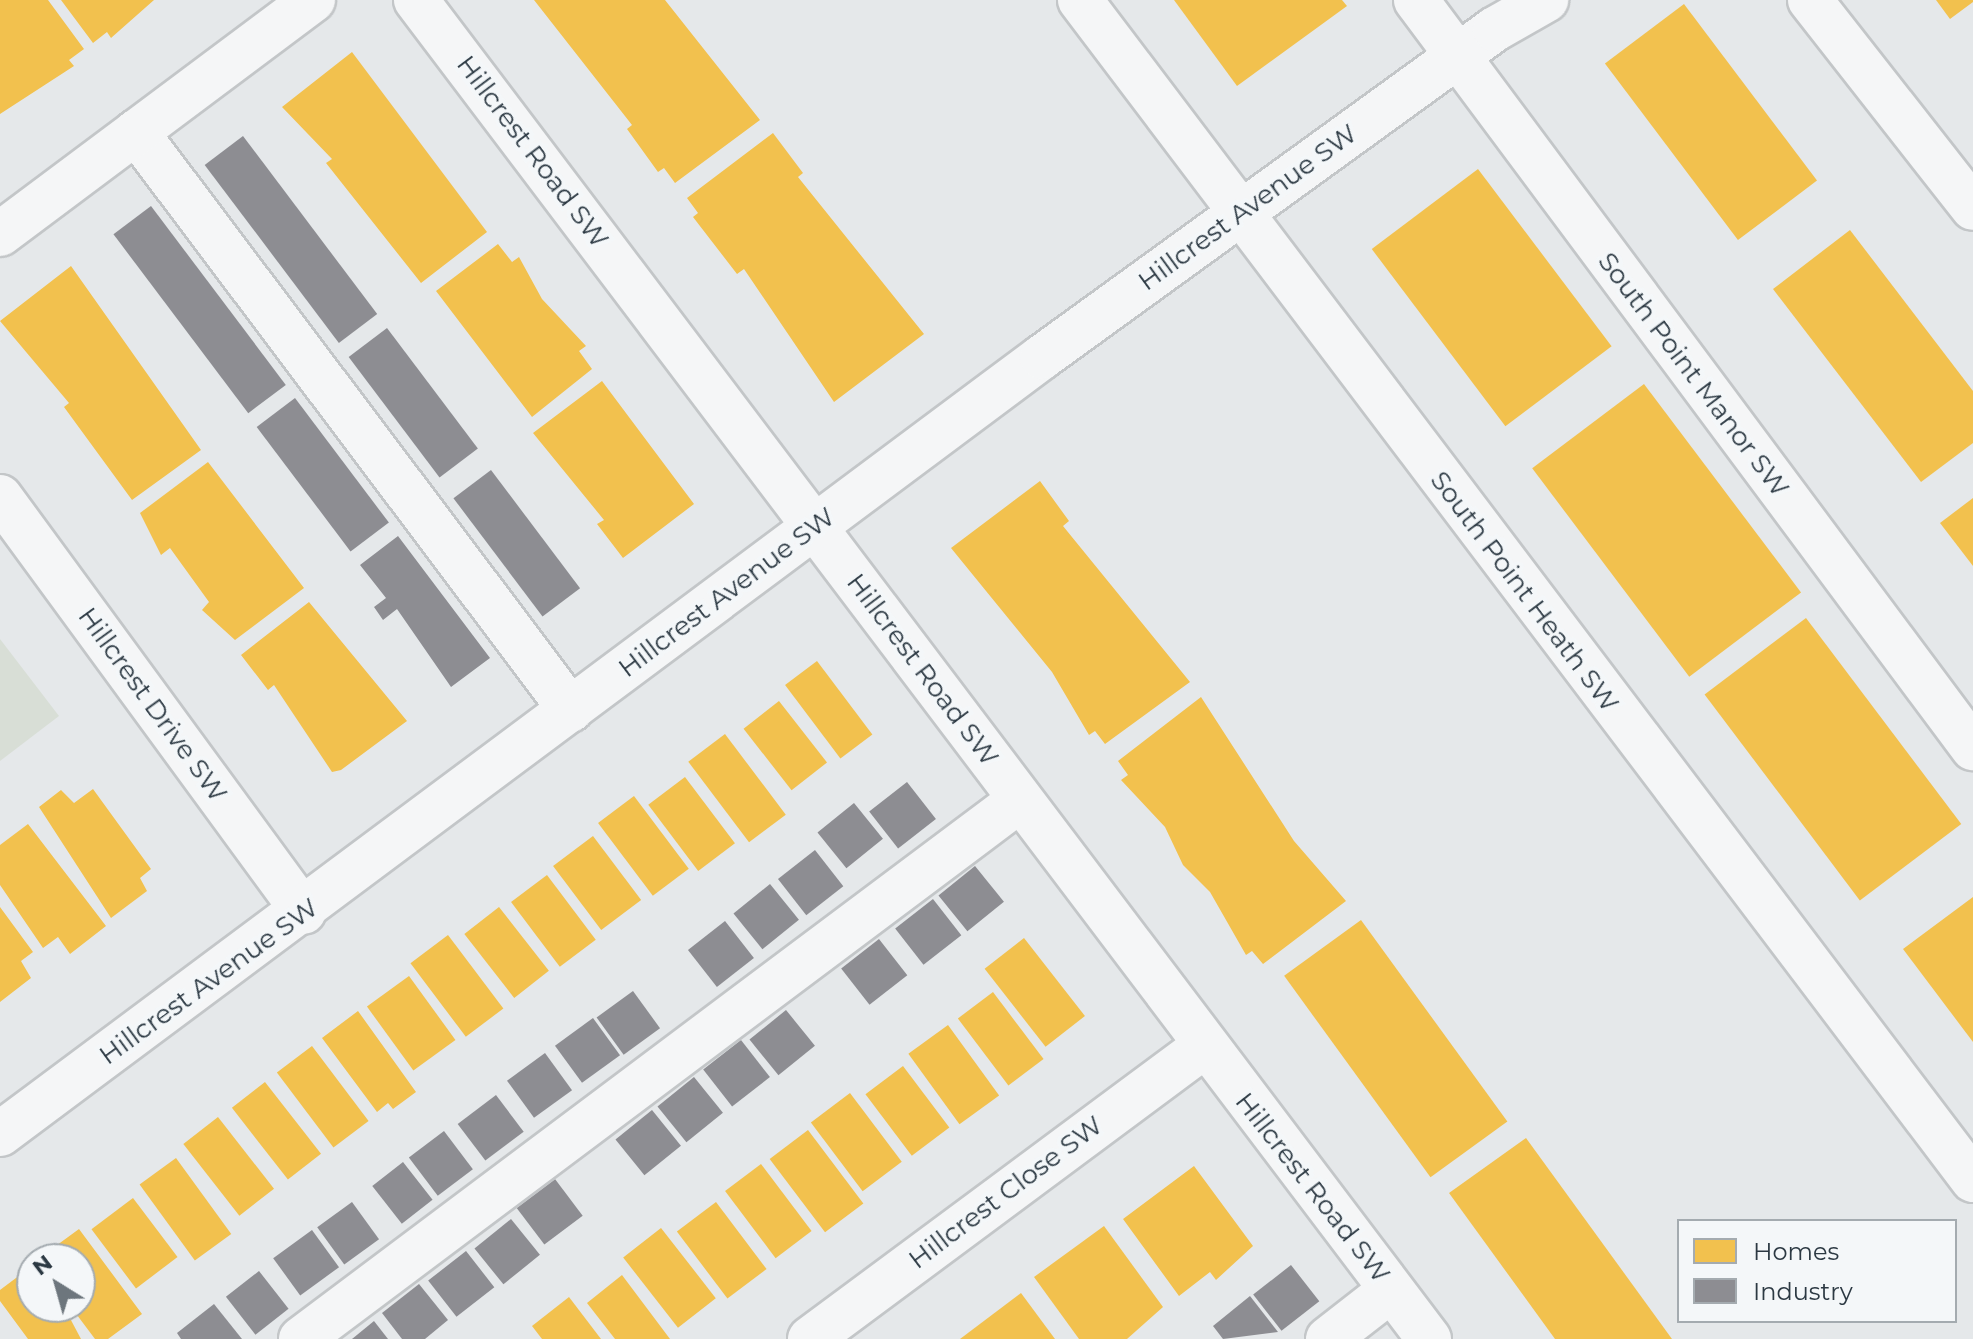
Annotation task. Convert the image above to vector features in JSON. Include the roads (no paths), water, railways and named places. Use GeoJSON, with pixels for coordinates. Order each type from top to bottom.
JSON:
{"type":"FeatureCollection","features":[{"type":"Feature","properties":{"kind":"street"},"geometry":{"type":"LineString","coordinates":[[0,234],[313,0]]}},
{"type":"Feature","properties":{"kind":"street","name":"Hillcrest Road SW"},"geometry":{"type":"LineString","coordinates":[[416,0],[815,525],[1203,1047],[1429,1339]]}},
{"type":"Feature","properties":{"kind":"street","name":"South Point Heath SW"},"geometry":{"type":"LineString","coordinates":[[1080,0],[1973,1180]]}},
{"type":"Feature","properties":{"kind":"street","name":"South Point Manor SW"},"geometry":{"type":"LineString","coordinates":[[1416,0],[1973,748]]}},
{"type":"Feature","properties":{"kind":"street","name":"Hillcrest Avenue SW"},"geometry":{"type":"LineString","coordinates":[[1458,57],[1514,0]]}},
{"type":"Feature","properties":{"kind":"street","name":"Hillcrest Avenue SW"},"geometry":{"type":"LineString","coordinates":[[0,1134],[304,912],[815,525],[1458,57],[1546,0]]}},
{"type":"Feature","properties":{"kind":"street"},"geometry":{"type":"LineString","coordinates":[[1810,0],[1848,42],[1973,208]]}},
{"type":"Feature","properties":{"kind":"street"},"geometry":{"type":"LineString","coordinates":[[1823,0],[1848,42]]}},
{"type":"Feature","properties":{"kind":"street"},"geometry":{"type":"LineString","coordinates":[[136,132],[571,710]]}},
{"type":"Feature","properties":{"kind":"street","name":"Hillcrest Drive SW"},"geometry":{"type":"LineString","coordinates":[[0,497],[304,912]]}},
{"type":"Feature","properties":{"kind":"street"},"geometry":{"type":"LineString","coordinates":[[301,1339],[1020,800]]}},
{"type":"Feature","properties":{"kind":"street","name":"Hillcrest Close SW"},"geometry":{"type":"LineString","coordinates":[[810,1339],[1203,1047]]}},
{"type":"Feature","properties":{"kind":"street"},"geometry":{"type":"LineString","coordinates":[[1328,1339],[1391,1290]]}}]}
